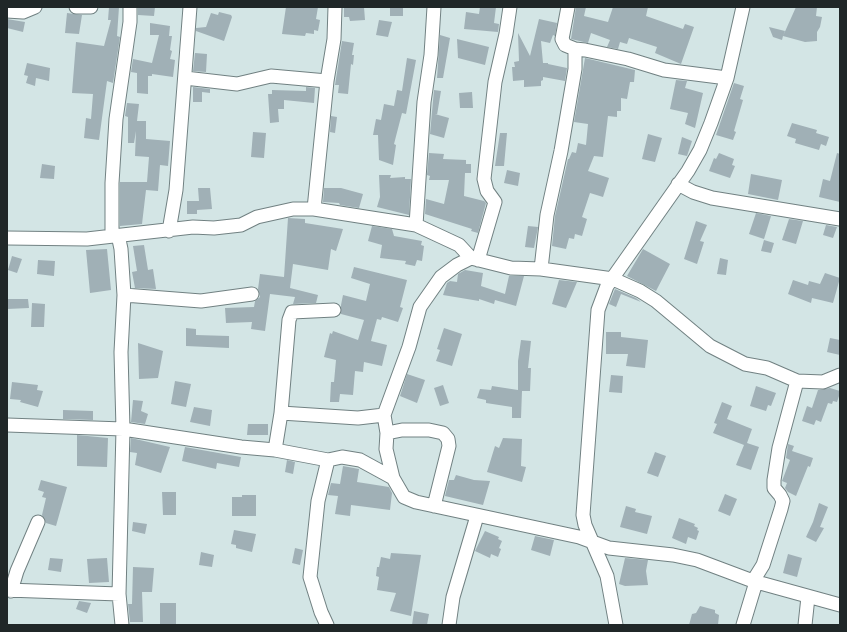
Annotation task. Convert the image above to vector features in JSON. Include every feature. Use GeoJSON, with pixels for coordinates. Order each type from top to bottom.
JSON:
{"type":"FeatureCollection","features":[{"type":"Feature","properties":{"kind":"street"},"geometry":{"type":"LineString","coordinates":[[7,11],[23,12],[35,7]]}},
{"type":"Feature","properties":{"kind":"street"},"geometry":{"type":"LineString","coordinates":[[76,7],[91,7]]}},
{"type":"Feature","properties":{"kind":"street"},"geometry":{"type":"LineString","coordinates":[[122,625],[119,594],[123,429],[121,345],[124,295],[121,249],[115,236],[112,183],[116,119],[130,7]]}},
{"type":"Feature","properties":{"kind":"street"},"geometry":{"type":"LineString","coordinates":[[169,231],[176,190],[190,7]]}},
{"type":"Feature","properties":{"kind":"street"},"geometry":{"type":"LineString","coordinates":[[314,209],[327,81],[334,40],[335,7]]}},
{"type":"Feature","properties":{"kind":"street"},"geometry":{"type":"LineString","coordinates":[[416,225],[424,102],[431,55],[434,7]]}},
{"type":"Feature","properties":{"kind":"street"},"geometry":{"type":"LineString","coordinates":[[475,259],[494,202],[487,191],[484,179],[495,82],[506,34],[510,7]]}},
{"type":"Feature","properties":{"kind":"street"},"geometry":{"type":"LineString","coordinates":[[568,7],[562,39],[565,45],[575,49],[621,58],[664,70],[727,78]]}},
{"type":"Feature","properties":{"kind":"street"},"geometry":{"type":"LineString","coordinates":[[616,625],[607,576],[585,525],[584,516],[589,422],[598,310],[607,286],[613,280],[634,245],[688,171],[700,150],[712,124],[727,78],[743,7]]}},
{"type":"Feature","properties":{"kind":"street"},"geometry":{"type":"LineString","coordinates":[[540,269],[547,215],[561,151],[574,69],[575,49]]}},
{"type":"Feature","properties":{"kind":"street"},"geometry":{"type":"LineString","coordinates":[[185,78],[238,84],[271,76],[327,81]]}},
{"type":"Feature","properties":{"kind":"street"},"geometry":{"type":"LineString","coordinates":[[678,184],[693,192],[712,198],[840,219]]}},
{"type":"Feature","properties":{"kind":"street"},"geometry":{"type":"LineString","coordinates":[[7,238],[87,239],[241,224],[257,217],[294,209],[314,209],[416,225],[459,245],[475,259],[511,268],[540,269],[613,280],[640,291],[656,301],[710,346],[745,364],[767,368],[797,381],[823,382],[840,375]]}},
{"type":"Feature","properties":{"kind":"street"},"geometry":{"type":"LineString","coordinates":[[475,259],[457,265],[441,277],[420,307],[409,347],[384,415],[387,433],[386,449],[392,478],[404,497],[477,516],[579,537],[610,548],[673,555],[697,560],[755,582],[840,605]]}},
{"type":"Feature","properties":{"kind":"street"},"geometry":{"type":"LineString","coordinates":[[124,295],[201,301],[252,294]]}},
{"type":"Feature","properties":{"kind":"street"},"geometry":{"type":"LineString","coordinates":[[275,450],[281,413],[289,320],[292,312],[334,310]]}},
{"type":"Feature","properties":{"kind":"street"},"geometry":{"type":"LineString","coordinates":[[743,625],[755,582],[763,565],[783,501],[774,488],[774,480],[779,448],[797,381]]}},
{"type":"Feature","properties":{"kind":"street"},"geometry":{"type":"LineString","coordinates":[[281,413],[358,418],[384,415]]}},
{"type":"Feature","properties":{"kind":"street"},"geometry":{"type":"LineString","coordinates":[[7,424],[123,429],[241,447],[275,450],[328,460],[342,457],[360,460],[392,478]]}},
{"type":"Feature","properties":{"kind":"street"},"geometry":{"type":"LineString","coordinates":[[387,433],[402,430],[429,430],[443,433],[448,439],[449,446],[434,506]]}},
{"type":"Feature","properties":{"kind":"street"},"geometry":{"type":"LineString","coordinates":[[327,625],[321,612],[310,577],[318,501],[328,460]]}},
{"type":"Feature","properties":{"kind":"street"},"geometry":{"type":"LineString","coordinates":[[449,625],[453,597],[477,516]]}},
{"type":"Feature","properties":{"kind":"street"},"geometry":{"type":"LineString","coordinates":[[38,522],[9,591],[119,594]]}},
{"type":"Feature","properties":{"kind":"street"},"geometry":{"type":"LineString","coordinates":[[805,625],[808,597]]}},
{"type":"Feature","properties":{"kind":"building"},"geometry":{"type":"Polygon","coordinates":[[[109,7],[119,7],[117,36],[120,37],[113,83],[107,81],[99,140],[84,138],[86,118],[91,119],[93,94],[72,93],[76,42],[104,46],[111,20],[108,20],[109,7]]]}},
{"type":"Feature","properties":{"kind":"building"},"geometry":{"type":"Polygon","coordinates":[[[138,7],[155,7],[154,16],[138,15],[138,7]]]}},
{"type":"Feature","properties":{"kind":"building"},"geometry":{"type":"Polygon","coordinates":[[[286,7],[318,7],[316,19],[320,20],[318,31],[314,30],[314,34],[306,33],[305,36],[282,34],[286,7]]]}},
{"type":"Feature","properties":{"kind":"building"},"geometry":{"type":"Polygon","coordinates":[[[344,7],[364,7],[365,20],[350,21],[349,17],[344,17],[344,7]]]}},
{"type":"Feature","properties":{"kind":"building"},"geometry":{"type":"Polygon","coordinates":[[[390,7],[403,7],[403,16],[390,16],[390,7]]]}},
{"type":"Feature","properties":{"kind":"building"},"geometry":{"type":"Polygon","coordinates":[[[480,7],[496,7],[494,23],[499,24],[498,32],[464,29],[466,12],[479,14],[480,7]]]}},
{"type":"Feature","properties":{"kind":"building"},"geometry":{"type":"Polygon","coordinates":[[[576,7],[586,7],[584,16],[608,22],[613,7],[648,7],[646,16],[683,29],[685,24],[694,27],[681,64],[655,53],[657,47],[629,38],[627,44],[620,42],[618,49],[607,47],[610,40],[591,33],[588,43],[571,39],[576,7]]]}},
{"type":"Feature","properties":{"kind":"building"},"geometry":{"type":"Polygon","coordinates":[[[796,7],[817,7],[816,16],[822,17],[820,27],[817,32],[817,41],[805,42],[783,36],[796,7]]]}},
{"type":"Feature","properties":{"kind":"building"},"geometry":{"type":"Polygon","coordinates":[[[219,12],[231,15],[232,17],[224,41],[196,31],[196,28],[206,27],[211,13],[218,15],[219,12]]]}},
{"type":"Feature","properties":{"kind":"building"},"geometry":{"type":"Polygon","coordinates":[[[67,13],[82,15],[79,34],[65,33],[67,13]]]}},
{"type":"Feature","properties":{"kind":"building"},"geometry":{"type":"Polygon","coordinates":[[[7,19],[25,22],[23,32],[7,28],[7,19]]]}},
{"type":"Feature","properties":{"kind":"building"},"geometry":{"type":"Polygon","coordinates":[[[539,19],[557,23],[555,36],[553,35],[550,43],[541,41],[543,63],[567,68],[565,81],[543,77],[541,86],[524,87],[524,80],[513,81],[512,67],[515,67],[514,62],[519,61],[518,33],[530,56],[539,19]]]}},
{"type":"Feature","properties":{"kind":"building"},"geometry":{"type":"Polygon","coordinates":[[[379,20],[392,22],[388,37],[376,35],[379,20]]]}},
{"type":"Feature","properties":{"kind":"building"},"geometry":{"type":"Polygon","coordinates":[[[150,23],[170,26],[169,36],[172,36],[170,50],[172,51],[170,59],[175,60],[173,77],[152,74],[152,76],[148,76],[148,94],[137,93],[137,73],[131,72],[133,59],[152,63],[159,35],[150,35],[150,23]]]}},
{"type":"Feature","properties":{"kind":"building"},"geometry":{"type":"Polygon","coordinates":[[[769,27],[785,31],[782,40],[773,37],[769,27]]]}},
{"type":"Feature","properties":{"kind":"building"},"geometry":{"type":"Polygon","coordinates":[[[440,35],[450,38],[443,78],[437,78],[440,35]]]}},
{"type":"Feature","properties":{"kind":"building"},"geometry":{"type":"Polygon","coordinates":[[[457,39],[489,47],[485,65],[458,58],[457,39]]]}},
{"type":"Feature","properties":{"kind":"building"},"geometry":{"type":"Polygon","coordinates":[[[342,41],[354,43],[352,55],[354,55],[353,65],[351,64],[348,94],[338,93],[339,85],[335,85],[342,41]]]}},
{"type":"Feature","properties":{"kind":"building"},"geometry":{"type":"Polygon","coordinates":[[[195,53],[207,54],[206,72],[193,71],[195,53]]]}},
{"type":"Feature","properties":{"kind":"building"},"geometry":{"type":"Polygon","coordinates":[[[407,58],[416,60],[406,114],[402,113],[394,144],[396,145],[393,165],[379,160],[378,135],[373,135],[376,119],[381,120],[384,104],[394,106],[397,90],[402,91],[407,58]]]}},
{"type":"Feature","properties":{"kind":"building"},"geometry":{"type":"Polygon","coordinates":[[[585,58],[635,70],[634,82],[630,82],[627,99],[621,98],[621,111],[617,111],[617,117],[608,116],[603,157],[594,156],[588,171],[609,178],[603,197],[590,193],[582,217],[587,219],[582,236],[575,234],[574,239],[569,238],[566,249],[552,246],[555,216],[568,159],[572,152],[576,153],[578,143],[586,145],[588,124],[574,122],[585,58]]]}},
{"type":"Feature","properties":{"kind":"building"},"geometry":{"type":"Polygon","coordinates":[[[27,63],[50,68],[49,81],[36,78],[35,86],[26,83],[28,76],[24,75],[27,63]]]}},
{"type":"Feature","properties":{"kind":"building"},"geometry":{"type":"Polygon","coordinates":[[[676,80],[687,81],[685,88],[703,93],[695,128],[685,124],[688,113],[670,109],[676,80]]]}},
{"type":"Feature","properties":{"kind":"building"},"geometry":{"type":"Polygon","coordinates":[[[734,83],[744,86],[740,99],[743,100],[734,131],[736,132],[733,140],[716,135],[734,83]]]}},
{"type":"Feature","properties":{"kind":"building"},"geometry":{"type":"Polygon","coordinates":[[[193,87],[210,89],[210,93],[202,92],[202,102],[193,102],[193,87]]]}},
{"type":"Feature","properties":{"kind":"building"},"geometry":{"type":"Polygon","coordinates":[[[306,87],[315,88],[314,103],[284,100],[284,109],[278,109],[279,122],[270,123],[268,94],[272,94],[272,90],[306,91],[306,87]]]}},
{"type":"Feature","properties":{"kind":"building"},"geometry":{"type":"Polygon","coordinates":[[[434,90],[441,91],[437,115],[449,118],[444,138],[430,134],[434,90]]]}},
{"type":"Feature","properties":{"kind":"building"},"geometry":{"type":"Polygon","coordinates":[[[472,92],[473,108],[460,108],[459,93],[472,92]]]}},
{"type":"Feature","properties":{"kind":"building"},"geometry":{"type":"Polygon","coordinates":[[[127,103],[139,104],[137,121],[146,121],[146,139],[170,141],[168,166],[160,165],[158,191],[146,190],[142,224],[120,226],[120,182],[147,182],[149,157],[135,156],[136,131],[134,143],[128,143],[128,117],[125,116],[127,103]]]}},
{"type":"Feature","properties":{"kind":"building"},"geometry":{"type":"Polygon","coordinates":[[[331,116],[337,117],[335,133],[330,132],[331,116]]]}},
{"type":"Feature","properties":{"kind":"building"},"geometry":{"type":"Polygon","coordinates":[[[792,123],[817,130],[816,133],[829,137],[826,146],[821,144],[819,150],[795,143],[796,139],[787,136],[792,123]]]}},
{"type":"Feature","properties":{"kind":"building"},"geometry":{"type":"Polygon","coordinates":[[[253,132],[266,133],[264,158],[251,157],[253,132]]]}},
{"type":"Feature","properties":{"kind":"building"},"geometry":{"type":"Polygon","coordinates":[[[500,133],[507,133],[504,166],[495,166],[500,133]]]}},
{"type":"Feature","properties":{"kind":"building"},"geometry":{"type":"Polygon","coordinates":[[[648,134],[662,138],[655,162],[642,159],[648,134]]]}},
{"type":"Feature","properties":{"kind":"building"},"geometry":{"type":"Polygon","coordinates":[[[682,137],[692,141],[687,156],[678,154],[682,137]]]}},
{"type":"Feature","properties":{"kind":"building"},"geometry":{"type":"Polygon","coordinates":[[[429,153],[444,154],[443,159],[466,160],[466,164],[471,164],[471,173],[465,173],[464,196],[484,201],[486,203],[478,233],[471,231],[472,229],[425,214],[426,199],[444,204],[449,180],[429,180],[430,176],[427,175],[429,153]]]}},
{"type":"Feature","properties":{"kind":"building"},"geometry":{"type":"Polygon","coordinates":[[[719,153],[734,159],[732,165],[735,166],[730,178],[709,171],[714,158],[716,159],[719,153]]]}},
{"type":"Feature","properties":{"kind":"building"},"geometry":{"type":"Polygon","coordinates":[[[837,153],[840,154],[840,202],[819,197],[823,179],[830,181],[837,153]]]}},
{"type":"Feature","properties":{"kind":"building"},"geometry":{"type":"Polygon","coordinates":[[[42,164],[55,166],[54,179],[40,178],[42,164]]]}},
{"type":"Feature","properties":{"kind":"building"},"geometry":{"type":"Polygon","coordinates":[[[507,170],[520,173],[518,186],[504,183],[507,170]]]}},
{"type":"Feature","properties":{"kind":"building"},"geometry":{"type":"Polygon","coordinates":[[[751,174],[782,180],[778,200],[748,194],[751,174]]]}},
{"type":"Feature","properties":{"kind":"building"},"geometry":{"type":"Polygon","coordinates":[[[379,175],[391,175],[390,178],[405,177],[405,179],[411,179],[409,215],[377,207],[380,197],[379,175]]]}},
{"type":"Feature","properties":{"kind":"building"},"geometry":{"type":"Polygon","coordinates":[[[198,188],[210,188],[212,209],[197,210],[197,214],[187,214],[187,201],[199,201],[198,188]]]}},
{"type":"Feature","properties":{"kind":"building"},"geometry":{"type":"Polygon","coordinates":[[[324,188],[341,188],[363,194],[359,208],[340,205],[339,203],[323,202],[324,188]]]}},
{"type":"Feature","properties":{"kind":"building"},"geometry":{"type":"Polygon","coordinates":[[[756,213],[771,216],[764,239],[749,234],[756,213]]]}},
{"type":"Feature","properties":{"kind":"building"},"geometry":{"type":"Polygon","coordinates":[[[288,218],[305,219],[305,223],[343,229],[336,251],[331,249],[328,270],[293,264],[290,288],[318,295],[316,303],[293,304],[295,297],[270,294],[265,331],[251,329],[252,322],[226,323],[225,308],[254,307],[255,301],[260,297],[258,289],[260,274],[284,277],[288,218]]]}},
{"type":"Feature","properties":{"kind":"building"},"geometry":{"type":"Polygon","coordinates":[[[789,219],[803,221],[796,244],[782,240],[789,219]]]}},
{"type":"Feature","properties":{"kind":"building"},"geometry":{"type":"Polygon","coordinates":[[[696,221],[707,225],[700,241],[704,242],[697,264],[684,259],[696,221]]]}},
{"type":"Feature","properties":{"kind":"building"},"geometry":{"type":"Polygon","coordinates":[[[826,225],[837,227],[833,238],[823,235],[826,225]]]}},
{"type":"Feature","properties":{"kind":"building"},"geometry":{"type":"Polygon","coordinates":[[[372,226],[392,229],[394,236],[422,241],[421,245],[424,246],[422,261],[417,260],[415,266],[405,264],[406,261],[380,258],[382,245],[368,241],[372,226]]]}},
{"type":"Feature","properties":{"kind":"building"},"geometry":{"type":"Polygon","coordinates":[[[528,226],[538,227],[534,248],[525,247],[528,226]]]}},
{"type":"Feature","properties":{"kind":"building"},"geometry":{"type":"Polygon","coordinates":[[[764,240],[774,243],[771,253],[761,251],[764,240]]]}},
{"type":"Feature","properties":{"kind":"building"},"geometry":{"type":"Polygon","coordinates":[[[144,245],[148,270],[153,269],[156,289],[135,288],[132,272],[137,271],[133,246],[144,245]]]}},
{"type":"Feature","properties":{"kind":"building"},"geometry":{"type":"Polygon","coordinates":[[[107,249],[111,290],[90,293],[86,250],[107,249]]]}},
{"type":"Feature","properties":{"kind":"building"},"geometry":{"type":"Polygon","coordinates":[[[643,249],[670,264],[656,291],[627,276],[643,249]]]}},
{"type":"Feature","properties":{"kind":"building"},"geometry":{"type":"Polygon","coordinates":[[[12,256],[22,259],[17,273],[8,270],[12,256]]]}},
{"type":"Feature","properties":{"kind":"building"},"geometry":{"type":"Polygon","coordinates":[[[720,258],[728,260],[726,275],[717,274],[720,258]]]}},
{"type":"Feature","properties":{"kind":"building"},"geometry":{"type":"Polygon","coordinates":[[[38,260],[55,261],[54,276],[37,274],[38,260]]]}},
{"type":"Feature","properties":{"kind":"building"},"geometry":{"type":"Polygon","coordinates":[[[354,267],[407,280],[400,307],[403,308],[398,322],[382,317],[381,320],[377,319],[371,341],[387,345],[382,366],[364,362],[363,372],[355,371],[353,395],[340,394],[339,402],[330,402],[331,382],[334,382],[336,360],[324,357],[330,333],[332,334],[333,331],[358,340],[364,320],[341,314],[343,295],[366,301],[370,284],[351,278],[354,267]]]}},
{"type":"Feature","properties":{"kind":"building"},"geometry":{"type":"Polygon","coordinates":[[[465,270],[483,273],[481,286],[505,294],[509,276],[524,276],[516,306],[495,300],[494,304],[479,299],[479,301],[443,295],[447,283],[450,281],[457,282],[458,274],[465,270]]]}},
{"type":"Feature","properties":{"kind":"building"},"geometry":{"type":"Polygon","coordinates":[[[825,273],[840,278],[833,303],[812,298],[811,303],[788,294],[793,280],[808,285],[809,281],[820,284],[825,273]]]}},
{"type":"Feature","properties":{"kind":"building"},"geometry":{"type":"Polygon","coordinates":[[[559,280],[577,282],[566,308],[552,304],[559,280]]]}},
{"type":"Feature","properties":{"kind":"building"},"geometry":{"type":"Polygon","coordinates":[[[615,289],[636,298],[641,302],[621,294],[616,307],[609,304],[615,289]]]}},
{"type":"Feature","properties":{"kind":"building"},"geometry":{"type":"Polygon","coordinates":[[[7,299],[28,299],[29,308],[7,309],[7,299]]]}},
{"type":"Feature","properties":{"kind":"building"},"geometry":{"type":"Polygon","coordinates":[[[32,303],[45,304],[44,327],[31,327],[32,303]]]}},
{"type":"Feature","properties":{"kind":"building"},"geometry":{"type":"Polygon","coordinates":[[[186,328],[196,329],[196,335],[229,336],[229,348],[186,346],[186,328]]]}},
{"type":"Feature","properties":{"kind":"building"},"geometry":{"type":"Polygon","coordinates":[[[444,328],[462,334],[452,366],[436,361],[440,350],[437,349],[444,328]]]}},
{"type":"Feature","properties":{"kind":"building"},"geometry":{"type":"Polygon","coordinates":[[[606,332],[621,332],[621,337],[648,340],[645,368],[626,366],[628,354],[606,354],[606,332]]]}},
{"type":"Feature","properties":{"kind":"building"},"geometry":{"type":"Polygon","coordinates":[[[830,338],[840,340],[840,355],[827,352],[830,338]]]}},
{"type":"Feature","properties":{"kind":"building"},"geometry":{"type":"Polygon","coordinates":[[[521,340],[531,341],[528,368],[531,368],[530,391],[522,391],[521,418],[512,418],[512,407],[486,403],[486,400],[477,398],[480,389],[491,390],[492,386],[518,390],[518,361],[521,340]]]}},
{"type":"Feature","properties":{"kind":"building"},"geometry":{"type":"Polygon","coordinates":[[[138,343],[163,351],[158,378],[139,379],[138,343]]]}},
{"type":"Feature","properties":{"kind":"building"},"geometry":{"type":"Polygon","coordinates":[[[407,374],[425,380],[417,403],[400,396],[407,374]]]}},
{"type":"Feature","properties":{"kind":"building"},"geometry":{"type":"Polygon","coordinates":[[[611,375],[623,376],[622,393],[609,392],[611,375]]]}},
{"type":"Feature","properties":{"kind":"building"},"geometry":{"type":"Polygon","coordinates":[[[175,381],[191,384],[186,407],[171,404],[175,381]]]}},
{"type":"Feature","properties":{"kind":"building"},"geometry":{"type":"Polygon","coordinates":[[[12,382],[38,385],[37,390],[43,391],[38,407],[20,402],[21,400],[10,399],[12,382]]]}},
{"type":"Feature","properties":{"kind":"building"},"geometry":{"type":"Polygon","coordinates":[[[443,385],[449,403],[440,406],[434,388],[443,385]]]}},
{"type":"Feature","properties":{"kind":"building"},"geometry":{"type":"Polygon","coordinates":[[[756,386],[776,393],[771,406],[768,405],[766,411],[750,406],[756,386]]]}},
{"type":"Feature","properties":{"kind":"building"},"geometry":{"type":"Polygon","coordinates":[[[830,388],[840,391],[840,393],[837,402],[833,401],[832,404],[828,403],[821,422],[816,420],[814,425],[802,421],[807,406],[812,408],[818,390],[830,388]]]}},
{"type":"Feature","properties":{"kind":"building"},"geometry":{"type":"Polygon","coordinates":[[[133,400],[143,401],[141,411],[148,414],[145,424],[131,422],[133,400]]]}},
{"type":"Feature","properties":{"kind":"building"},"geometry":{"type":"Polygon","coordinates":[[[722,402],[732,406],[727,419],[752,429],[747,443],[759,447],[751,470],[736,465],[744,445],[713,433],[717,424],[714,423],[722,402]]]}},
{"type":"Feature","properties":{"kind":"building"},"geometry":{"type":"Polygon","coordinates":[[[194,407],[212,410],[210,426],[190,422],[194,407]]]}},
{"type":"Feature","properties":{"kind":"building"},"geometry":{"type":"Polygon","coordinates":[[[63,410],[93,411],[93,420],[63,419],[63,410]]]}},
{"type":"Feature","properties":{"kind":"building"},"geometry":{"type":"Polygon","coordinates":[[[248,424],[268,424],[268,435],[247,435],[248,424]]]}},
{"type":"Feature","properties":{"kind":"building"},"geometry":{"type":"Polygon","coordinates":[[[77,435],[108,438],[107,467],[77,466],[77,435]]]}},
{"type":"Feature","properties":{"kind":"building"},"geometry":{"type":"Polygon","coordinates":[[[131,438],[170,447],[161,473],[135,465],[137,453],[130,452],[131,438]]]}},
{"type":"Feature","properties":{"kind":"building"},"geometry":{"type":"Polygon","coordinates":[[[503,438],[522,439],[521,466],[526,467],[522,482],[487,472],[495,446],[499,448],[503,438]]]}},
{"type":"Feature","properties":{"kind":"building"},"geometry":{"type":"Polygon","coordinates":[[[788,444],[794,446],[792,451],[813,458],[810,467],[808,466],[796,496],[788,492],[785,488],[787,483],[782,481],[790,460],[786,458],[788,444]]]}},
{"type":"Feature","properties":{"kind":"building"},"geometry":{"type":"Polygon","coordinates":[[[185,447],[241,457],[239,467],[217,463],[216,469],[182,461],[185,447]]]}},
{"type":"Feature","properties":{"kind":"building"},"geometry":{"type":"Polygon","coordinates":[[[655,452],[666,456],[658,477],[647,473],[655,452]]]}},
{"type":"Feature","properties":{"kind":"building"},"geometry":{"type":"Polygon","coordinates":[[[287,460],[295,462],[293,474],[285,472],[287,460]]]}},
{"type":"Feature","properties":{"kind":"building"},"geometry":{"type":"Polygon","coordinates":[[[343,466],[359,469],[357,482],[389,487],[392,493],[390,510],[351,505],[350,516],[335,514],[338,496],[328,495],[331,483],[340,484],[343,466]]]}},
{"type":"Feature","properties":{"kind":"building"},"geometry":{"type":"Polygon","coordinates":[[[456,475],[474,480],[490,481],[483,505],[445,496],[449,480],[454,480],[456,475]]]}},
{"type":"Feature","properties":{"kind":"building"},"geometry":{"type":"Polygon","coordinates":[[[41,480],[67,487],[56,526],[46,523],[42,515],[46,498],[42,497],[44,492],[38,490],[41,480]]]}},
{"type":"Feature","properties":{"kind":"building"},"geometry":{"type":"Polygon","coordinates":[[[162,492],[176,492],[176,515],[163,515],[162,492]]]}},
{"type":"Feature","properties":{"kind":"building"},"geometry":{"type":"Polygon","coordinates":[[[725,494],[737,499],[730,516],[718,511],[725,494]]]}},
{"type":"Feature","properties":{"kind":"building"},"geometry":{"type":"Polygon","coordinates":[[[242,495],[256,495],[256,516],[232,516],[232,497],[242,497],[242,495]]]}},
{"type":"Feature","properties":{"kind":"building"},"geometry":{"type":"Polygon","coordinates":[[[819,503],[828,507],[820,527],[824,528],[816,542],[806,537],[819,503]]]}},
{"type":"Feature","properties":{"kind":"building"},"geometry":{"type":"Polygon","coordinates":[[[626,506],[636,509],[635,512],[652,516],[647,534],[620,527],[626,506]]]}},
{"type":"Feature","properties":{"kind":"building"},"geometry":{"type":"Polygon","coordinates":[[[679,518],[695,524],[694,526],[698,528],[697,530],[699,531],[696,540],[688,537],[686,544],[672,538],[679,518]]]}},
{"type":"Feature","properties":{"kind":"building"},"geometry":{"type":"Polygon","coordinates":[[[133,522],[147,524],[145,534],[132,531],[133,522]]]}},
{"type":"Feature","properties":{"kind":"building"},"geometry":{"type":"Polygon","coordinates":[[[234,530],[256,534],[252,552],[236,548],[236,545],[231,544],[234,530]]]}},
{"type":"Feature","properties":{"kind":"building"},"geometry":{"type":"Polygon","coordinates":[[[485,531],[499,537],[498,539],[502,541],[499,548],[501,549],[498,557],[491,554],[490,558],[475,551],[485,531]]]}},
{"type":"Feature","properties":{"kind":"building"},"geometry":{"type":"Polygon","coordinates":[[[535,536],[554,540],[550,556],[531,550],[535,536]]]}},
{"type":"Feature","properties":{"kind":"building"},"geometry":{"type":"Polygon","coordinates":[[[295,548],[303,550],[300,565],[292,563],[295,548]]]}},
{"type":"Feature","properties":{"kind":"building"},"geometry":{"type":"Polygon","coordinates":[[[201,552],[214,555],[212,567],[199,565],[201,552]]]}},
{"type":"Feature","properties":{"kind":"building"},"geometry":{"type":"Polygon","coordinates":[[[391,553],[421,555],[411,616],[390,611],[396,593],[377,590],[379,577],[376,576],[377,567],[379,567],[381,557],[390,559],[391,553]]]}},
{"type":"Feature","properties":{"kind":"building"},"geometry":{"type":"Polygon","coordinates":[[[788,554],[802,558],[797,577],[783,573],[788,554]]]}},
{"type":"Feature","properties":{"kind":"building"},"geometry":{"type":"Polygon","coordinates":[[[50,558],[63,559],[61,572],[48,570],[50,558]]]}},
{"type":"Feature","properties":{"kind":"building"},"geometry":{"type":"Polygon","coordinates":[[[107,558],[109,582],[89,583],[87,559],[107,558]]]}},
{"type":"Feature","properties":{"kind":"building"},"geometry":{"type":"Polygon","coordinates":[[[625,558],[648,560],[646,571],[648,585],[625,586],[619,584],[625,558]]]}},
{"type":"Feature","properties":{"kind":"building"},"geometry":{"type":"Polygon","coordinates":[[[133,567],[154,568],[152,592],[142,592],[143,622],[130,622],[128,604],[132,604],[133,567]]]}},
{"type":"Feature","properties":{"kind":"building"},"geometry":{"type":"Polygon","coordinates":[[[79,601],[91,603],[87,613],[76,609],[79,601]]]}},
{"type":"Feature","properties":{"kind":"building"},"geometry":{"type":"Polygon","coordinates":[[[160,603],[176,603],[176,625],[160,625],[160,603]]]}},
{"type":"Feature","properties":{"kind":"building"},"geometry":{"type":"Polygon","coordinates":[[[700,606],[715,610],[715,613],[719,615],[718,625],[689,625],[692,614],[696,613],[700,606]]]}},
{"type":"Feature","properties":{"kind":"building"},"geometry":{"type":"Polygon","coordinates":[[[414,611],[429,614],[427,625],[412,625],[414,611]]]}}]}
